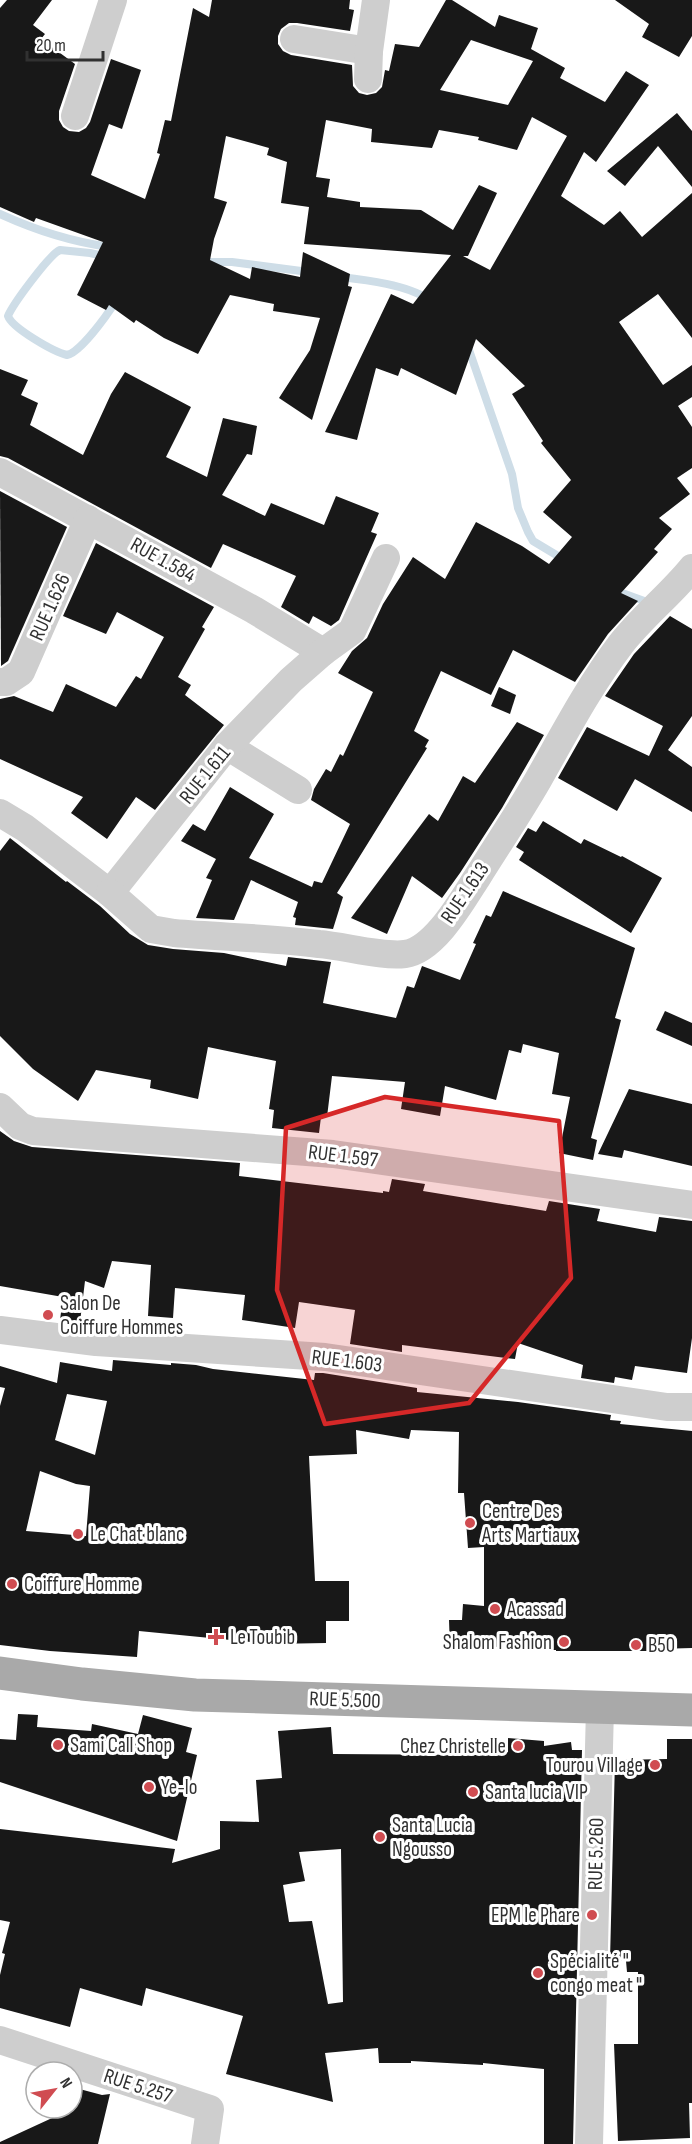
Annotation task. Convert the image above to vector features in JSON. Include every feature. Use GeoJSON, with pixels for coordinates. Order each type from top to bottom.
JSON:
{"type":"FeatureCollection","features":[{"type":"Feature","properties":{"kind":"main road","name":"RUE 5.500"},"geometry":{"type":"LineString","coordinates":[[0,1673],[195,1695],[692,1710]]}},
{"type":"Feature","properties":{"kind":"street"},"geometry":{"type":"LineString","coordinates":[[75,116],[113,0]]}},
{"type":"Feature","properties":{"kind":"street"},"geometry":{"type":"LineString","coordinates":[[368,79],[369,51],[376,0]]}},
{"type":"Feature","properties":{"kind":"street"},"geometry":{"type":"LineString","coordinates":[[294,39],[369,51]]}},
{"type":"Feature","properties":{"kind":"street","name":"RUE 1.584"},"geometry":{"type":"LineString","coordinates":[[0,472],[254,610],[323,652]]}},
{"type":"Feature","properties":{"kind":"street","name":"RUE 1.626"},"geometry":{"type":"LineString","coordinates":[[0,682],[6,682],[21,672],[88,519]]}},
{"type":"Feature","properties":{"kind":"street","name":"RUE 1.611"},"geometry":{"type":"LineString","coordinates":[[110,893],[228,746],[291,680],[351,631],[386,558]]}},
{"type":"Feature","properties":{"kind":"street","name":"RUE 1.613"},"geometry":{"type":"LineString","coordinates":[[110,893],[151,928],[174,933],[318,943],[387,953],[406,954],[422,947],[437,934],[465,896],[528,798],[622,642],[645,616],[673,591],[692,568]]}},
{"type":"Feature","properties":{"kind":"street"},"geometry":{"type":"LineString","coordinates":[[228,746],[298,790]]}},
{"type":"Feature","properties":{"kind":"street"},"geometry":{"type":"LineString","coordinates":[[0,813],[25,828],[110,893]]}},
{"type":"Feature","properties":{"kind":"street","name":"RUE 1.597"},"geometry":{"type":"LineString","coordinates":[[0,1107],[20,1126],[33,1131],[333,1154],[692,1205]]}},
{"type":"Feature","properties":{"kind":"street","name":"RUE 1.603"},"geometry":{"type":"LineString","coordinates":[[0,1330],[96,1342],[325,1357],[667,1407],[692,1407]]}},
{"type":"Feature","properties":{"kind":"street","name":"RUE 5.260"},"geometry":{"type":"LineString","coordinates":[[589,2144],[600,1708]]}},
{"type":"Feature","properties":{"kind":"street","name":"RUE 5.257"},"geometry":{"type":"LineString","coordinates":[[0,2040],[210,2109],[205,2144]]}},
{"type":"Feature","properties":{"kind":"highlighted area"},"geometry":{"type":"Polygon","coordinates":[[[385,1097],[559,1121],[571,1278],[469,1403],[325,1424],[277,1290],[286,1128],[385,1097]]]}},
{"type":"Feature","properties":{"kind":"building"},"geometry":{"type":"Polygon","coordinates":[[[7,0],[52,0],[33,25],[45,34],[41,39],[75,64],[59,111],[59,120],[69,131],[79,132],[90,122],[111,59],[141,70],[122,129],[109,124],[91,175],[145,199],[160,154],[157,153],[165,120],[171,121],[193,8],[209,17],[212,0],[350,0],[349,9],[354,10],[350,31],[289,23],[281,29],[278,44],[283,51],[291,55],[352,65],[353,86],[359,93],[367,95],[376,93],[382,87],[385,70],[389,71],[395,44],[419,47],[446,0],[452,0],[495,27],[499,15],[538,28],[531,49],[565,68],[560,78],[605,102],[626,71],[649,85],[596,162],[584,152],[561,196],[604,225],[620,211],[642,237],[692,193],[692,338],[658,294],[619,322],[663,385],[692,365],[692,397],[678,406],[692,427],[692,468],[677,478],[690,494],[659,518],[672,529],[654,549],[658,552],[621,593],[638,601],[608,634],[575,682],[513,650],[491,695],[441,671],[414,731],[429,740],[425,747],[427,748],[337,893],[343,897],[333,929],[295,925],[296,918],[293,917],[298,902],[251,880],[234,920],[196,918],[212,880],[206,878],[216,859],[181,841],[193,824],[205,831],[230,787],[274,814],[249,858],[312,887],[314,881],[322,883],[350,824],[311,800],[314,789],[326,769],[331,772],[340,754],[343,756],[373,692],[338,673],[352,651],[367,638],[383,604],[413,557],[445,579],[476,522],[522,546],[549,564],[572,537],[543,512],[571,480],[541,443],[543,441],[512,394],[525,386],[476,339],[456,395],[401,368],[398,376],[376,368],[357,440],[325,432],[391,294],[413,304],[451,255],[304,244],[309,207],[281,203],[287,162],[267,155],[269,148],[226,136],[214,198],[227,202],[214,239],[210,260],[250,279],[252,267],[300,277],[303,252],[350,274],[348,286],[352,287],[312,420],[279,398],[310,350],[320,318],[273,311],[274,304],[230,295],[198,354],[164,338],[136,320],[134,323],[109,305],[106,310],[77,295],[103,242],[36,218],[34,222],[0,207],[0,8],[7,0]],[[471,40],[440,90],[508,105],[533,61],[471,40]],[[532,117],[517,150],[478,140],[479,137],[439,130],[432,148],[371,142],[372,129],[326,120],[316,177],[330,179],[327,197],[360,202],[360,207],[421,210],[453,230],[479,185],[497,193],[468,256],[463,256],[490,270],[567,136],[532,117]]]}},
{"type":"Feature","properties":{"kind":"building"},"geometry":{"type":"Polygon","coordinates":[[[615,0],[692,0],[692,36],[679,57],[642,37],[649,24],[615,0]]]}},
{"type":"Feature","properties":{"kind":"building"},"geometry":{"type":"Polygon","coordinates":[[[677,113],[692,131],[692,187],[658,146],[625,186],[607,171],[677,113]]]}},
{"type":"Feature","properties":{"kind":"building"},"geometry":{"type":"Polygon","coordinates":[[[0,369],[28,380],[21,395],[38,403],[30,425],[83,455],[111,394],[125,372],[191,407],[166,457],[207,477],[223,418],[257,426],[252,455],[247,454],[222,495],[265,516],[271,503],[324,525],[336,496],[379,513],[371,532],[377,534],[339,620],[331,626],[313,616],[309,624],[281,607],[296,576],[223,544],[211,568],[8,458],[0,456],[0,369]]]}},
{"type":"Feature","properties":{"kind":"building"},"geometry":{"type":"Polygon","coordinates":[[[0,491],[67,527],[8,661],[1,666],[0,491]]]}},
{"type":"Feature","properties":{"kind":"building"},"geometry":{"type":"Polygon","coordinates":[[[96,543],[214,607],[202,627],[205,629],[178,677],[191,685],[185,695],[224,725],[155,810],[136,797],[107,839],[71,813],[83,797],[0,759],[0,699],[14,696],[53,712],[66,684],[116,707],[136,676],[141,679],[164,637],[117,612],[106,634],[63,616],[96,543]]]}},
{"type":"Feature","properties":{"kind":"building"},"geometry":{"type":"Polygon","coordinates":[[[670,616],[692,629],[692,716],[668,750],[692,767],[692,812],[635,779],[617,811],[558,778],[587,727],[649,756],[663,726],[605,696],[634,654],[670,616]]]}},
{"type":"Feature","properties":{"kind":"building"},"geometry":{"type":"Polygon","coordinates":[[[499,687],[516,695],[510,714],[491,706],[499,687]]]}},
{"type":"Feature","properties":{"kind":"building"},"geometry":{"type":"Polygon","coordinates":[[[517,722],[544,735],[502,808],[442,898],[412,876],[387,934],[351,918],[429,814],[438,821],[463,776],[475,783],[517,722]]]}},
{"type":"Feature","properties":{"kind":"building"},"geometry":{"type":"Polygon","coordinates":[[[543,821],[581,844],[584,839],[662,878],[631,933],[519,860],[524,852],[516,847],[528,828],[536,832],[543,821]]]}},
{"type":"Feature","properties":{"kind":"building"},"geometry":{"type":"Polygon","coordinates":[[[10,838],[100,906],[130,934],[148,945],[224,953],[286,966],[288,957],[331,962],[323,1003],[396,1018],[407,986],[414,988],[422,966],[460,980],[486,915],[491,917],[503,891],[635,948],[615,1018],[621,1020],[591,1138],[597,1140],[593,1160],[559,1153],[570,1097],[552,1094],[559,1053],[523,1044],[521,1053],[509,1050],[496,1100],[445,1086],[440,1116],[401,1109],[405,1082],[332,1076],[327,1117],[321,1117],[319,1133],[272,1128],[274,1110],[269,1109],[276,1061],[208,1047],[198,1099],[150,1088],[151,1080],[96,1070],[78,1101],[33,1069],[0,1036],[0,851],[10,838]]]}},
{"type":"Feature","properties":{"kind":"building"},"geometry":{"type":"Polygon","coordinates":[[[665,1011],[692,1023],[692,1046],[656,1030],[665,1011]]]}},
{"type":"Feature","properties":{"kind":"building"},"geometry":{"type":"Polygon","coordinates":[[[629,1089],[692,1104],[692,1166],[624,1150],[622,1158],[598,1154],[629,1089]]]}},
{"type":"Feature","properties":{"kind":"building"},"geometry":{"type":"Polygon","coordinates":[[[0,1131],[14,1141],[32,1147],[240,1163],[239,1176],[383,1193],[383,1191],[389,1192],[392,1179],[425,1184],[423,1191],[546,1211],[549,1201],[600,1209],[597,1221],[656,1232],[659,1217],[692,1221],[692,1338],[687,1373],[635,1366],[632,1380],[615,1377],[614,1383],[581,1378],[583,1365],[518,1343],[515,1359],[402,1345],[402,1352],[350,1344],[355,1310],[299,1302],[295,1328],[242,1320],[245,1295],[175,1288],[173,1318],[148,1316],[151,1265],[112,1261],[104,1288],[85,1281],[80,1322],[60,1320],[63,1297],[0,1286],[0,1131]]]}},
{"type":"Feature","properties":{"kind":"building"},"geometry":{"type":"Polygon","coordinates":[[[113,1360],[196,1365],[213,1369],[314,1380],[315,1373],[323,1373],[417,1388],[417,1392],[518,1402],[611,1415],[610,1420],[621,1421],[620,1424],[692,1431],[692,1648],[657,1649],[657,1651],[513,1650],[513,1646],[450,1649],[449,1620],[462,1620],[463,1604],[484,1606],[484,1547],[468,1548],[464,1493],[458,1493],[459,1432],[411,1430],[409,1439],[356,1430],[357,1454],[309,1456],[315,1581],[349,1581],[349,1621],[326,1621],[326,1643],[271,1644],[139,1631],[137,1657],[0,1645],[0,1406],[5,1388],[0,1387],[0,1366],[57,1383],[60,1362],[112,1371],[113,1360]],[[67,1394],[55,1440],[95,1455],[107,1401],[67,1394]],[[40,1471],[26,1531],[86,1536],[90,1486],[76,1484],[40,1471]]]}},
{"type":"Feature","properties":{"kind":"building"},"geometry":{"type":"Polygon","coordinates":[[[18,1714],[38,1715],[37,1727],[91,1731],[92,1724],[138,1734],[143,1715],[192,1728],[186,1752],[197,1755],[177,1841],[0,1782],[0,1739],[16,1740],[18,1714]]]}},
{"type":"Feature","properties":{"kind":"building"},"geometry":{"type":"Polygon","coordinates":[[[331,1727],[333,1754],[480,1755],[480,1751],[508,1752],[508,1738],[544,1741],[544,1746],[571,1742],[572,1750],[582,1750],[573,2144],[544,2144],[544,2069],[483,2063],[483,2065],[411,2061],[411,2063],[379,2063],[378,2048],[325,2053],[333,2102],[226,2074],[243,2016],[146,1988],[142,2006],[80,1988],[70,2027],[0,2008],[0,1975],[5,1954],[2,1953],[10,1922],[0,1920],[0,1829],[175,1849],[172,1863],[220,1849],[220,1821],[259,1822],[256,1780],[282,1778],[278,1731],[331,1727]],[[341,1849],[299,1852],[305,1881],[283,1885],[289,1922],[312,1921],[328,2004],[343,2002],[341,1849]]]}},
{"type":"Feature","properties":{"kind":"building"},"geometry":{"type":"Polygon","coordinates":[[[667,1739],[692,1739],[692,2103],[689,2103],[690,2138],[618,2141],[614,2044],[638,2044],[638,1972],[627,1972],[626,1961],[610,1960],[615,1760],[667,1759],[667,1739]]]}},
{"type":"Feature","properties":{"kind":"building"},"geometry":{"type":"Polygon","coordinates":[[[84,2090],[102,2095],[110,2094],[98,2144],[0,2144],[48,2120],[84,2120],[84,2090]]]}},
{"type":"Feature","properties":{"kind":"waterway"},"geometry":{"type":"LineString","coordinates":[[0,214],[54,235],[110,247]]}},
{"type":"Feature","properties":{"kind":"waterway"},"geometry":{"type":"LineString","coordinates":[[60,250],[90,253],[131,262],[134,267],[124,288],[95,331],[75,351],[67,355],[34,339],[17,327],[8,316],[32,280],[60,250]]}},
{"type":"Feature","properties":{"kind":"waterway"},"geometry":{"type":"LineString","coordinates":[[208,262],[232,262],[309,272]]}},
{"type":"Feature","properties":{"kind":"waterway"},"geometry":{"type":"LineString","coordinates":[[341,277],[398,287],[428,299]]}},
{"type":"Feature","properties":{"kind":"waterway"},"geometry":{"type":"LineString","coordinates":[[468,347],[512,474],[518,508],[528,532],[533,541],[563,559]]}},
{"type":"Feature","properties":{"kind":"waterway"},"geometry":{"type":"LineString","coordinates":[[614,590],[647,602],[646,606]]}},
{"type":"Feature","properties":{"kind":"place","name":"Salon De Coiffure Hommes"},"geometry":{"type":"Point","coordinates":[48,1315]}},
{"type":"Feature","properties":{"kind":"place","name":"Centre Des Arts Martiaux"},"geometry":{"type":"Point","coordinates":[470,1523]}},
{"type":"Feature","properties":{"kind":"place","name":"Le Chat blanc"},"geometry":{"type":"Point","coordinates":[78,1534]}},
{"type":"Feature","properties":{"kind":"place","name":"Coiffure Homme"},"geometry":{"type":"Point","coordinates":[12,1584]}},
{"type":"Feature","properties":{"kind":"place","name":"Acassad"},"geometry":{"type":"Point","coordinates":[495,1609]}},
{"type":"Feature","properties":{"kind":"place","name":"Le Toubib"},"geometry":{"type":"Point","coordinates":[216,1637]}},
{"type":"Feature","properties":{"kind":"place","name":"Shalom Fashion"},"geometry":{"type":"Point","coordinates":[564,1642]}},
{"type":"Feature","properties":{"kind":"place","name":"B50"},"geometry":{"type":"Point","coordinates":[636,1645]}},
{"type":"Feature","properties":{"kind":"place","name":"Sami Call Shop"},"geometry":{"type":"Point","coordinates":[58,1745]}},
{"type":"Feature","properties":{"kind":"place","name":"Chez Christelle"},"geometry":{"type":"Point","coordinates":[518,1746]}},
{"type":"Feature","properties":{"kind":"place","name":"Tourou Village"},"geometry":{"type":"Point","coordinates":[655,1765]}},
{"type":"Feature","properties":{"kind":"place","name":"Ye-lo"},"geometry":{"type":"Point","coordinates":[149,1787]}},
{"type":"Feature","properties":{"kind":"place","name":"Santa lucia VIP"},"geometry":{"type":"Point","coordinates":[473,1792]}},
{"type":"Feature","properties":{"kind":"place","name":"Santa Lucia Ngousso"},"geometry":{"type":"Point","coordinates":[380,1837]}},
{"type":"Feature","properties":{"kind":"place","name":"EPM le Phare"},"geometry":{"type":"Point","coordinates":[592,1915]}},
{"type":"Feature","properties":{"kind":"place","name":"Spécialité \" congo meat \""},"geometry":{"type":"Point","coordinates":[538,1973]}}]}
